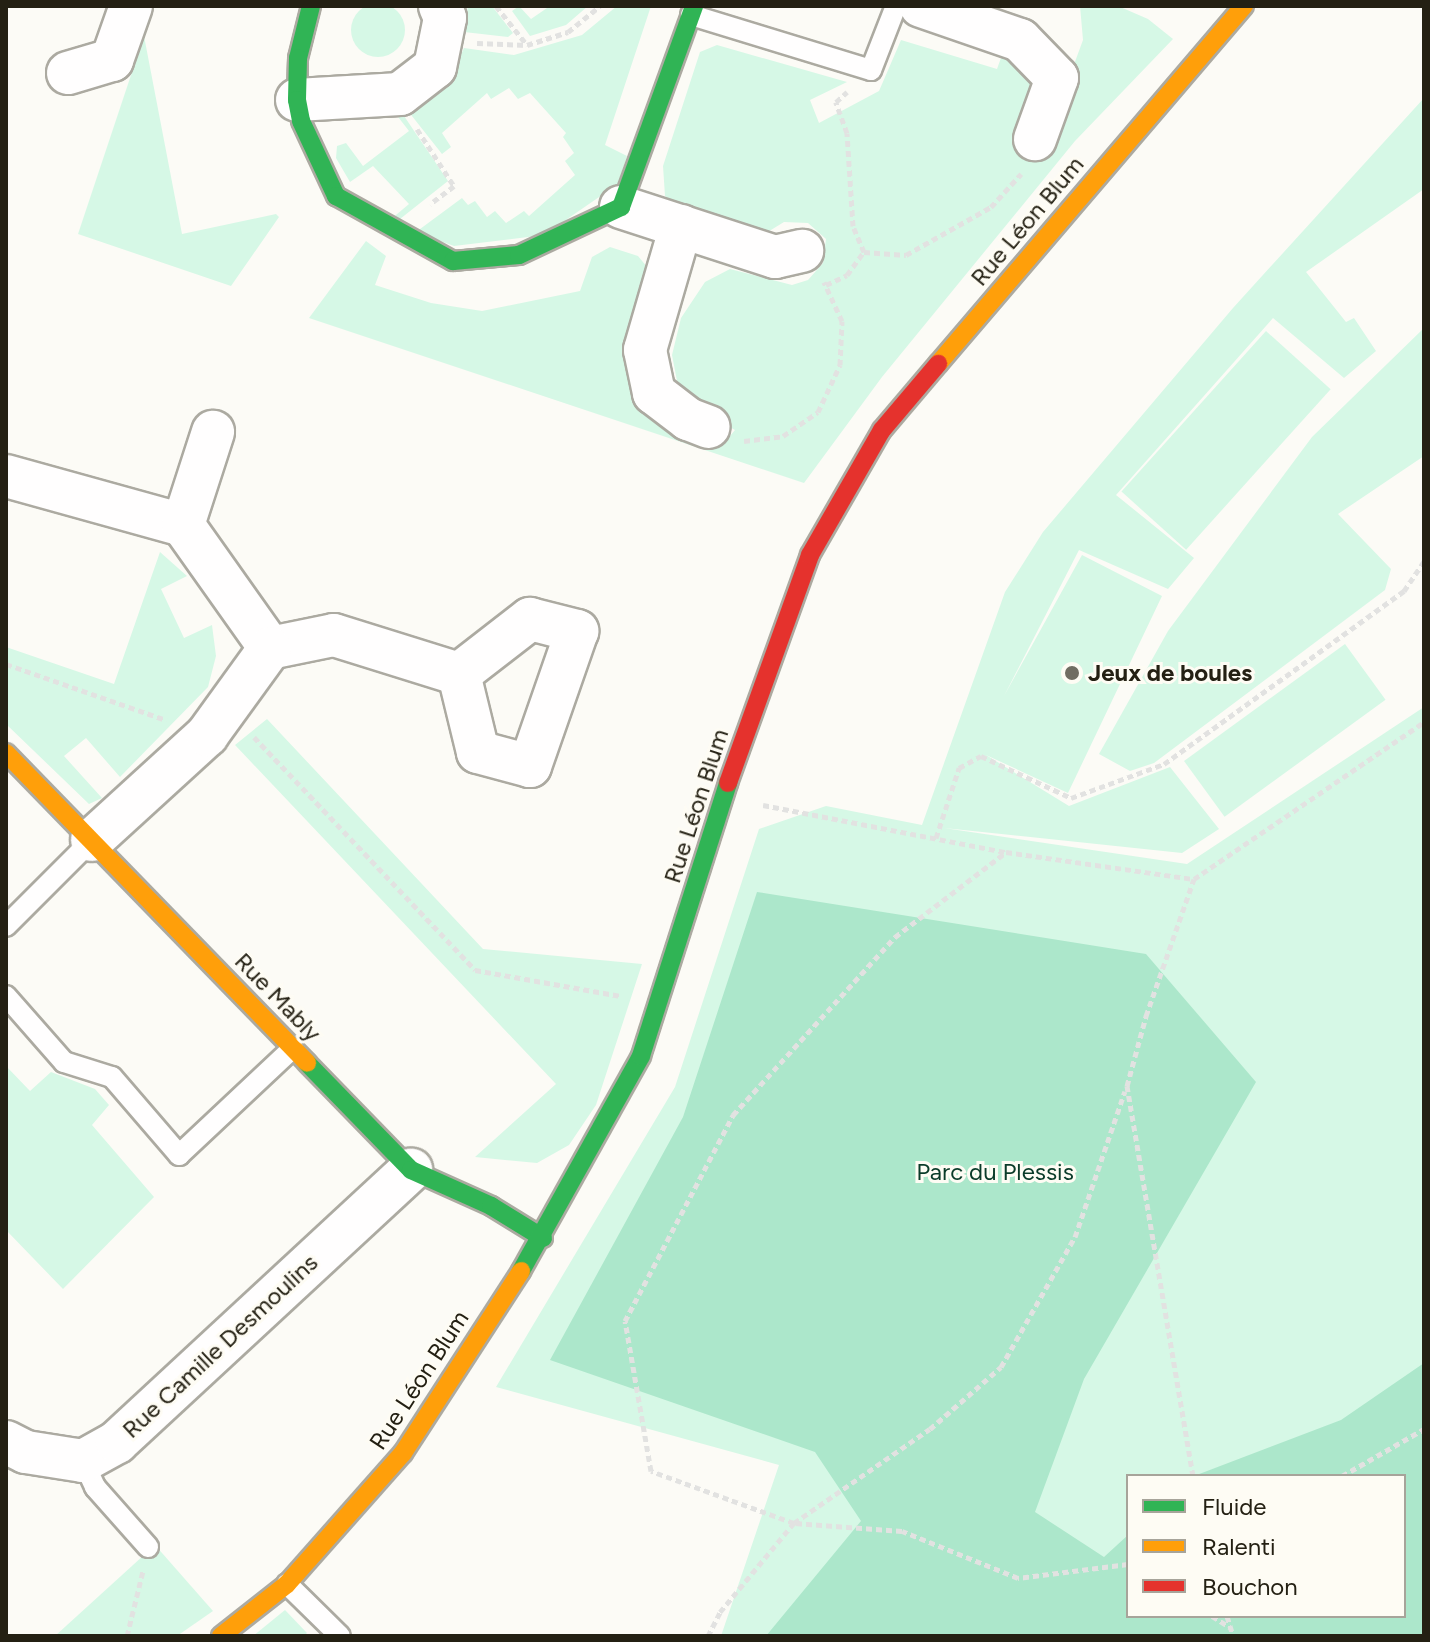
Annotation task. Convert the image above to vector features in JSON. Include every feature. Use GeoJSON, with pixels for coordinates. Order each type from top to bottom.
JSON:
{"type":"FeatureCollection","features":[{"type":"Feature","properties":{"kind":"street"},"geometry":{"type":"LineString","coordinates":[[68,73],[112,60],[131,6]]}},
{"type":"Feature","properties":{"kind":"street"},"geometry":{"type":"LineString","coordinates":[[311,6],[298,58],[297,100],[301,121],[336,196],[453,261],[519,255],[621,207],[775,257],[802,251]]}},
{"type":"Feature","properties":{"kind":"street"},"geometry":{"type":"LineString","coordinates":[[921,6],[1020,40],[1057,78],[1035,139]]}},
{"type":"Feature","properties":{"kind":"street","name":"Rue Léon Blum"},"geometry":{"type":"LineString","coordinates":[[221,1636],[287,1584],[403,1453],[543,1238],[641,1056],[723,797],[810,555],[882,430],[1244,6]]}},
{"type":"Feature","properties":{"kind":"street"},"geometry":{"type":"LineString","coordinates":[[621,207],[692,10]]}},
{"type":"Feature","properties":{"kind":"street"},"geometry":{"type":"LineString","coordinates":[[297,100],[393,95],[435,67],[440,24]]}},
{"type":"Feature","properties":{"kind":"street"},"geometry":{"type":"LineString","coordinates":[[681,226],[645,350],[654,393],[688,419],[709,427]]}},
{"type":"Feature","properties":{"kind":"street"},"geometry":{"type":"LineString","coordinates":[[183,525],[213,432]]}},
{"type":"Feature","properties":{"kind":"street"},"geometry":{"type":"LineString","coordinates":[[6,476],[183,525],[270,648]]}},
{"type":"Feature","properties":{"kind":"street"},"geometry":{"type":"LineString","coordinates":[[92,840],[207,735],[270,648],[334,635],[459,674]]}},
{"type":"Feature","properties":{"kind":"street","name":"Rue Mably"},"geometry":{"type":"LineString","coordinates":[[6,753],[411,1170],[491,1206],[543,1238]]}},
{"type":"Feature","properties":{"kind":"street","name":"Rue Camille Desmoulins"},"geometry":{"type":"LineString","coordinates":[[83,1461],[117,1442],[411,1170]]}},
{"type":"Feature","properties":{"kind":"street"},"geometry":{"type":"LineString","coordinates":[[6,1442],[26,1452],[83,1461]]}},
{"type":"Feature","properties":{"kind":"lane"},"geometry":{"type":"LineString","coordinates":[[692,10],[871,70],[896,6]]}},
{"type":"Feature","properties":{"kind":"lane"},"geometry":{"type":"LineString","coordinates":[[6,926],[92,840]]}},
{"type":"Feature","properties":{"kind":"lane"},"geometry":{"type":"LineString","coordinates":[[6,996],[64,1062],[112,1077],[179,1155],[293,1048]]}},
{"type":"Feature","properties":{"kind":"lane"},"geometry":{"type":"LineString","coordinates":[[83,1461],[95,1487],[148,1547]]}},
{"type":"Feature","properties":{"kind":"lane"},"geometry":{"type":"LineString","coordinates":[[287,1584],[340,1636]]}},
{"type":"Feature","properties":{"kind":"path"},"geometry":{"type":"LineString","coordinates":[[496,6],[527,45]]}},
{"type":"Feature","properties":{"kind":"path"},"geometry":{"type":"LineString","coordinates":[[440,24],[527,45],[568,32],[600,6]]}},
{"type":"Feature","properties":{"kind":"path"},"geometry":{"type":"LineString","coordinates":[[864,252],[853,226],[847,133],[836,102],[871,70]]}},
{"type":"Feature","properties":{"kind":"path"},"geometry":{"type":"LineString","coordinates":[[393,95],[454,186],[395,231]]}},
{"type":"Feature","properties":{"kind":"path"},"geometry":{"type":"LineString","coordinates":[[864,252],[906,255],[991,207],[1022,173],[1035,139]]}},
{"type":"Feature","properties":{"kind":"path"},"geometry":{"type":"LineString","coordinates":[[709,427],[750,443],[783,436],[818,412],[840,365],[842,321],[826,285],[802,251]]}},
{"type":"Feature","properties":{"kind":"path"},"geometry":{"type":"LineString","coordinates":[[826,285],[847,275],[864,252]]}},
{"type":"Feature","properties":{"kind":"path"},"geometry":{"type":"LineString","coordinates":[[936,838],[959,768],[981,756],[1071,798],[1164,764],[1404,591],[1424,561]]}},
{"type":"Feature","properties":{"kind":"path"},"geometry":{"type":"LineString","coordinates":[[6,664],[207,735],[248,731],[475,970],[658,1003]]}},
{"type":"Feature","properties":{"kind":"path"},"geometry":{"type":"LineString","coordinates":[[708,1636],[720,1612],[794,1523],[930,1429],[1001,1367],[1075,1237],[1194,879],[1424,722]]}},
{"type":"Feature","properties":{"kind":"path"},"geometry":{"type":"LineString","coordinates":[[723,797],[1006,852],[1194,879]]}},
{"type":"Feature","properties":{"kind":"path"},"geometry":{"type":"LineString","coordinates":[[1006,852],[895,937],[733,1115],[625,1321],[651,1471],[794,1523],[902,1531],[1018,1578],[1126,1564]]}},
{"type":"Feature","properties":{"kind":"path"},"geometry":{"type":"LineString","coordinates":[[1127,1086],[1193,1474]]}},
{"type":"Feature","properties":{"kind":"path"},"geometry":{"type":"LineString","coordinates":[[1345,1474],[1424,1429]]}},
{"type":"Feature","properties":{"kind":"path"},"geometry":{"type":"LineString","coordinates":[[127,1636],[148,1547]]}},
{"type":"Feature","properties":{"kind":"path"},"geometry":{"type":"LineString","coordinates":[[1215,1618],[1231,1628]]}},
{"type":"Feature","properties":{"kind":"path"},"geometry":{"type":"LineString","coordinates":[[1228,1618],[1233,1636]]}},
{"type":"Feature","properties":{"kind":"green space"},"geometry":{"type":"Polygon","coordinates":[[[378,3],[397,11],[405,30],[397,49],[378,57],[359,49],[351,30],[359,11],[378,3]]]}},
{"type":"Feature","properties":{"kind":"green space"},"geometry":{"type":"Polygon","coordinates":[[[468,6],[492,6],[513,33],[508,37],[464,32],[468,6]]]}},
{"type":"Feature","properties":{"kind":"green space"},"geometry":{"type":"Polygon","coordinates":[[[519,6],[531,19],[547,8],[588,6],[566,25],[530,36],[512,11],[519,6]]]}},
{"type":"Feature","properties":{"kind":"green space"},"geometry":{"type":"Polygon","coordinates":[[[617,6],[651,6],[605,145],[627,156],[618,184],[544,235],[454,246],[416,232],[462,198],[468,205],[475,201],[487,217],[495,211],[506,223],[524,211],[529,216],[575,175],[565,161],[574,153],[563,137],[566,133],[530,93],[518,99],[509,88],[491,99],[487,93],[442,133],[451,147],[442,154],[408,111],[451,76],[464,48],[514,55],[582,35],[617,6]]]}},
{"type":"Feature","properties":{"kind":"green space"},"geometry":{"type":"Polygon","coordinates":[[[1080,6],[1118,6],[1148,19],[1173,39],[1075,141],[882,377],[804,483],[309,318],[366,241],[386,256],[375,285],[431,303],[482,311],[580,291],[592,257],[610,247],[638,256],[652,273],[637,359],[685,428],[725,442],[735,430],[714,418],[677,381],[672,355],[681,318],[705,282],[730,269],[792,285],[808,280],[823,263],[826,239],[808,223],[784,222],[761,236],[685,210],[665,196],[663,166],[700,52],[717,45],[847,82],[810,100],[819,123],[879,91],[901,40],[997,69],[1002,55],[1019,62],[1033,80],[1041,154],[1083,40],[1080,6]]]}},
{"type":"Feature","properties":{"kind":"green space"},"geometry":{"type":"Polygon","coordinates":[[[144,36],[182,234],[276,214],[279,217],[231,286],[78,234],[144,36]]]}},
{"type":"Feature","properties":{"kind":"green space","name":"Parc du Plessis"},"geometry":{"type":"Polygon","coordinates":[[[1424,98],[1424,189],[1306,272],[1346,322],[1354,318],[1376,351],[1344,378],[1273,318],[1116,495],[1194,558],[1168,589],[1079,550],[1004,696],[1082,555],[1162,596],[1068,793],[986,755],[1069,806],[1170,767],[1219,829],[1182,853],[944,828],[1187,864],[1424,707],[1424,1636],[721,1636],[779,1465],[496,1387],[675,1087],[759,829],[826,806],[922,825],[1005,592],[1043,532],[1233,308],[1424,98]]]}},
{"type":"Feature","properties":{"kind":"green space"},"geometry":{"type":"Polygon","coordinates":[[[395,113],[402,113],[448,181],[400,219],[390,220],[409,204],[373,166],[350,182],[336,158],[337,146],[346,143],[363,166],[409,131],[395,113]]]}},
{"type":"Feature","properties":{"kind":"green space"},"geometry":{"type":"Polygon","coordinates":[[[1424,328],[1424,456],[1338,514],[1391,569],[1385,590],[1154,763],[1130,771],[1099,754],[1168,631],[1312,437],[1424,328]]]}},
{"type":"Feature","properties":{"kind":"green space"},"geometry":{"type":"Polygon","coordinates":[[[1266,331],[1331,389],[1186,550],[1121,492],[1266,331]]]}},
{"type":"Feature","properties":{"kind":"green space"},"geometry":{"type":"Polygon","coordinates":[[[160,552],[187,576],[161,589],[184,638],[212,625],[216,656],[208,687],[120,777],[86,738],[64,756],[102,798],[89,804],[6,724],[6,647],[114,684],[160,552]]]}},
{"type":"Feature","properties":{"kind":"green space","name":"Jeux de boules"},"geometry":{"type":"Polygon","coordinates":[[[1345,644],[1386,700],[1225,817],[1184,761],[1345,644]]]}},
{"type":"Feature","properties":{"kind":"green space"},"geometry":{"type":"Polygon","coordinates":[[[267,719],[483,949],[642,964],[596,1105],[569,1145],[537,1163],[475,1157],[556,1084],[235,745],[267,719]]]}},
{"type":"Feature","properties":{"kind":"green space"},"geometry":{"type":"Polygon","coordinates":[[[757,892],[1146,954],[1256,1082],[1084,1379],[1035,1512],[1104,1557],[1126,1537],[1126,1618],[1406,1618],[1406,1474],[1199,1474],[1341,1420],[1424,1363],[1424,1636],[766,1636],[861,1521],[815,1452],[550,1360],[683,1117],[757,892]]]}},
{"type":"Feature","properties":{"kind":"green space"},"geometry":{"type":"Polygon","coordinates":[[[6,1066],[30,1091],[51,1072],[95,1089],[109,1105],[92,1125],[154,1197],[63,1289],[6,1230],[6,1066]]]}},
{"type":"Feature","properties":{"kind":"green space"},"geometry":{"type":"Polygon","coordinates":[[[155,1545],[213,1611],[177,1636],[55,1636],[155,1545]]]}},
{"type":"Feature","properties":{"kind":"green space"},"geometry":{"type":"Polygon","coordinates":[[[285,1610],[307,1633],[304,1636],[253,1636],[285,1610]]]}},
{"type":"Feature","properties":{"kind":"traffic: fast"},"geometry":{"type":"LineString","coordinates":[[311,6],[298,58],[297,100],[301,121],[336,196],[453,261],[519,255],[621,207],[694,6]]}},
{"type":"Feature","properties":{"kind":"traffic: fast"},"geometry":{"type":"LineString","coordinates":[[521,1271],[641,1056],[728,783]]}},
{"type":"Feature","properties":{"kind":"traffic: fast"},"geometry":{"type":"LineString","coordinates":[[307,1063],[411,1170],[491,1206],[543,1238]]}},
{"type":"Feature","properties":{"kind":"traffic: slow"},"geometry":{"type":"LineString","coordinates":[[938,364],[1244,6]]}},
{"type":"Feature","properties":{"kind":"traffic: slow"},"geometry":{"type":"LineString","coordinates":[[6,753],[307,1063]]}},
{"type":"Feature","properties":{"kind":"traffic: slow"},"geometry":{"type":"LineString","coordinates":[[221,1636],[287,1584],[403,1453],[521,1271]]}},
{"type":"Feature","properties":{"kind":"traffic: jam"},"geometry":{"type":"LineString","coordinates":[[728,783],[810,555],[882,430],[938,364]]}},
{"type":"Feature","properties":{"kind":"place","name":"Jeux de boules"},"geometry":{"type":"Point","coordinates":[1072,673]}}]}
